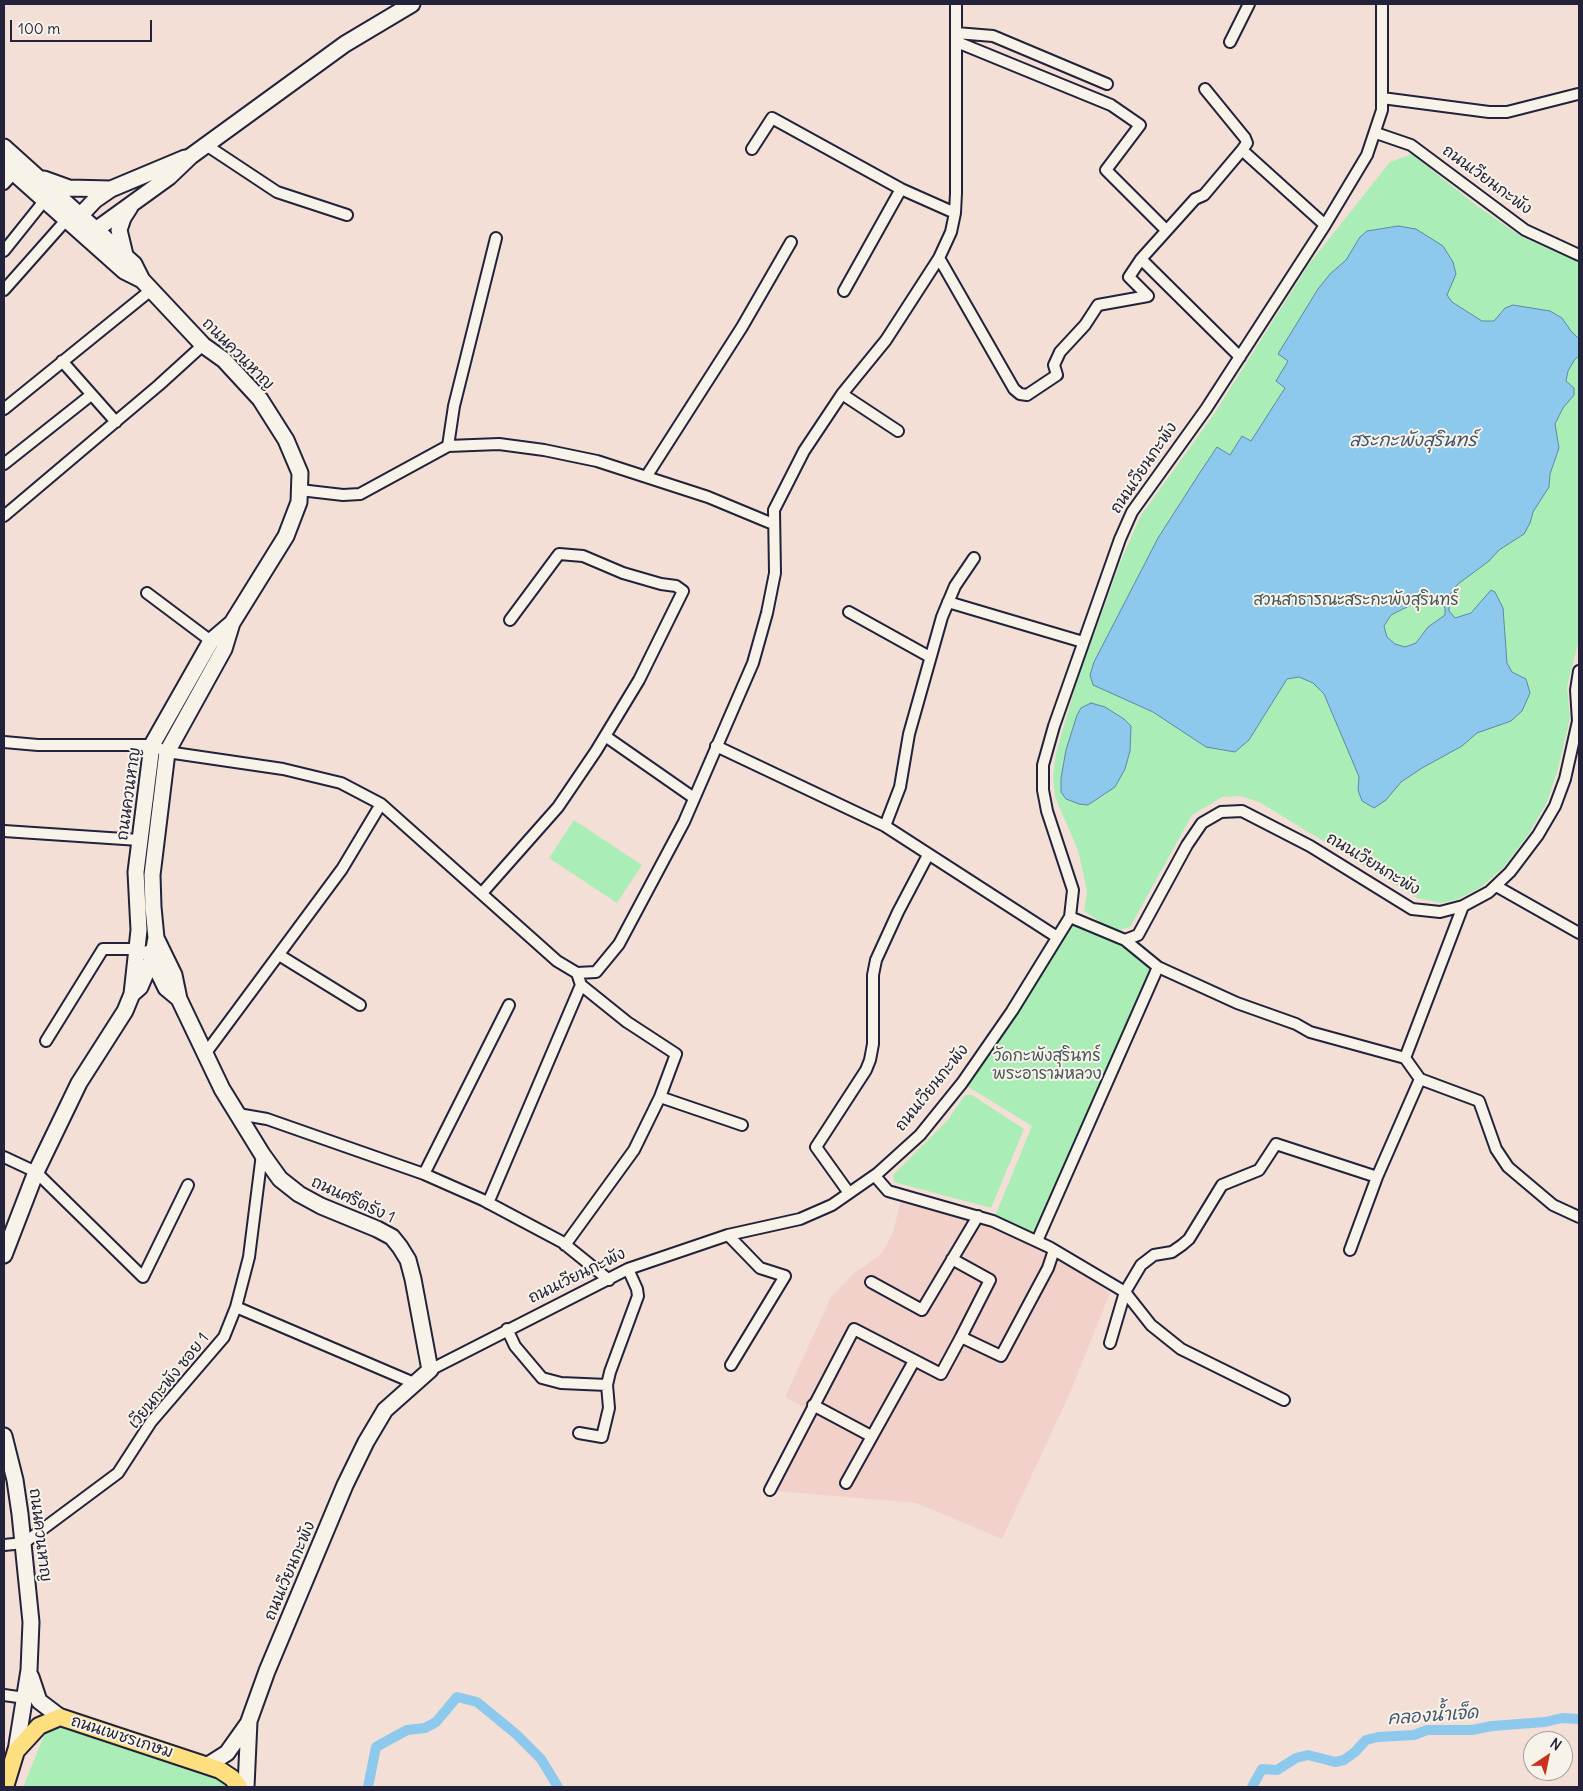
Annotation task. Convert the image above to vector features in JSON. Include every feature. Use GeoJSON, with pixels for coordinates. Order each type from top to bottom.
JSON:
{"type":"FeatureCollection","features":[{"type":"Feature","properties":{"kind":"main road"},"geometry":{"type":"LineString","coordinates":[[91,233],[131,206],[168,178],[191,156],[345,44],[412,4]]}},
{"type":"Feature","properties":{"kind":"main road"},"geometry":{"type":"LineString","coordinates":[[4,147],[30,171],[73,219]]}},
{"type":"Feature","properties":{"kind":"main road"},"geometry":{"type":"LineString","coordinates":[[73,219],[111,189],[191,156]]}},
{"type":"Feature","properties":{"kind":"main road"},"geometry":{"type":"LineString","coordinates":[[30,171],[51,183],[70,188],[111,189]]}},
{"type":"Feature","properties":{"kind":"main road"},"geometry":{"type":"LineString","coordinates":[[7,174],[73,219]]}},
{"type":"Feature","properties":{"kind":"main road"},"geometry":{"type":"LineString","coordinates":[[124,255],[119,230],[123,218],[131,206]]}},
{"type":"Feature","properties":{"kind":"main road","name":"ถนนควนหาญ"},"geometry":{"type":"LineString","coordinates":[[4,1255],[36,1172],[79,1084],[124,1011],[152,959],[156,938],[152,907],[152,875],[167,752],[224,649],[232,623],[286,536],[299,502],[300,490],[300,473],[286,440],[260,399],[224,360],[204,345],[147,285],[134,264],[73,219]]}},
{"type":"Feature","properties":{"kind":"main road","name":"ถนนควนหาญ"},"geometry":{"type":"LineString","coordinates":[[91,233],[124,271],[147,285]]}},
{"type":"Feature","properties":{"kind":"main road","name":"ถนนควนหาญ"},"geometry":{"type":"LineString","coordinates":[[136,990],[138,930],[136,872],[152,745],[211,641],[232,623]]}},
{"type":"Feature","properties":{"kind":"main road","name":"ถนนศรีตรัง 1"},"geometry":{"type":"LineString","coordinates":[[138,930],[166,988],[179,999]]}},
{"type":"Feature","properties":{"kind":"main road","name":"ถนนศรีตรัง 1"},"geometry":{"type":"LineString","coordinates":[[156,938],[174,975],[179,999],[222,1089],[262,1154],[280,1179],[299,1194],[321,1206],[377,1228],[392,1238],[400,1247],[408,1260],[413,1278],[430,1370]]}},
{"type":"Feature","properties":{"kind":"main road"},"geometry":{"type":"LineString","coordinates":[[136,990],[166,988]]}},
{"type":"Feature","properties":{"kind":"main road","name":"ถนนเวียนกะพัง"},"geometry":{"type":"LineString","coordinates":[[246,1787],[249,1720],[345,1485],[366,1442],[385,1410],[430,1370]]}},
{"type":"Feature","properties":{"kind":"main road","name":"ถนนควนหาญ"},"geometry":{"type":"LineString","coordinates":[[4,1436],[15,1480],[24,1543],[31,1622],[29,1670],[16,1751]]}},
{"type":"Feature","properties":{"kind":"main road","name":"ถนนควนหาญ"},"geometry":{"type":"LineString","coordinates":[[29,1670],[39,1701],[60,1717]]}},
{"type":"Feature","properties":{"kind":"main road","name":"ถนนเพชรเกษม"},"geometry":{"type":"LineString","coordinates":[[5,1787],[16,1751],[39,1726],[60,1717],[208,1765],[232,1778],[239,1787]]}},
{"type":"Feature","properties":{"kind":"main road"},"geometry":{"type":"LineString","coordinates":[[208,1765],[227,1753],[249,1720]]}},
{"type":"Feature","properties":{"kind":"street"},"geometry":{"type":"LineString","coordinates":[[4,742],[38,745],[152,745],[167,752],[283,769],[341,783],[381,804],[557,961],[577,973],[596,972],[619,944],[694,798],[753,663],[767,613],[775,573],[774,510],[804,451],[842,394],[886,340],[939,258],[951,232],[955,213],[956,4]]}},
{"type":"Feature","properties":{"kind":"street"},"geometry":{"type":"LineString","coordinates":[[1230,42],[1249,4]]}},
{"type":"Feature","properties":{"kind":"street","name":"ถนนเวียนกะพัง"},"geometry":{"type":"LineString","coordinates":[[430,1370],[628,1270],[728,1235],[800,1220],[832,1205],[874,1176],[920,1134],[962,1083],[1012,1011],[1070,917],[1072,890],[1047,810],[1043,790],[1044,765],[1054,726],[1107,573],[1132,512],[1240,357],[1359,171],[1376,133],[1382,98],[1382,4]]}},
{"type":"Feature","properties":{"kind":"street"},"geometry":{"type":"LineString","coordinates":[[957,38],[993,36],[1107,84]]}},
{"type":"Feature","properties":{"kind":"street"},"geometry":{"type":"LineString","coordinates":[[957,38],[1111,105],[1140,124],[1106,170],[1166,230]]}},
{"type":"Feature","properties":{"kind":"street"},"geometry":{"type":"LineString","coordinates":[[939,258],[1014,389],[1020,394],[1026,395],[1058,375],[1054,366],[1060,352],[1085,325],[1098,305],[1148,296],[1129,277],[1141,259],[1166,230],[1195,199],[1204,196],[1246,143],[1245,138],[1205,89]]}},
{"type":"Feature","properties":{"kind":"street"},"geometry":{"type":"LineString","coordinates":[[1382,98],[1489,112],[1507,112],[1578,94]]}},
{"type":"Feature","properties":{"kind":"street"},"geometry":{"type":"LineString","coordinates":[[752,149],[772,118],[901,189],[955,213]]}},
{"type":"Feature","properties":{"kind":"street","name":"ถนนเวียนกะพัง"},"geometry":{"type":"LineString","coordinates":[[1376,133],[1411,145],[1525,230],[1579,255]]}},
{"type":"Feature","properties":{"kind":"street"},"geometry":{"type":"LineString","coordinates":[[206,145],[277,192],[347,216]]}},
{"type":"Feature","properties":{"kind":"street"},"geometry":{"type":"LineString","coordinates":[[1242,150],[1325,225]]}},
{"type":"Feature","properties":{"kind":"street"},"geometry":{"type":"LineString","coordinates":[[844,291],[901,189]]}},
{"type":"Feature","properties":{"kind":"street"},"geometry":{"type":"LineString","coordinates":[[4,252],[44,201]]}},
{"type":"Feature","properties":{"kind":"street"},"geometry":{"type":"LineString","coordinates":[[6,284],[73,219]]}},
{"type":"Feature","properties":{"kind":"street"},"geometry":{"type":"LineString","coordinates":[[448,446],[454,406],[496,238]]}},
{"type":"Feature","properties":{"kind":"street"},"geometry":{"type":"LineString","coordinates":[[646,477],[742,327],[791,242]]}},
{"type":"Feature","properties":{"kind":"street"},"geometry":{"type":"LineString","coordinates":[[1141,259],[1240,357]]}},
{"type":"Feature","properties":{"kind":"street"},"geometry":{"type":"LineString","coordinates":[[4,409],[147,285]]}},
{"type":"Feature","properties":{"kind":"street"},"geometry":{"type":"LineString","coordinates":[[4,516],[204,345]]}},
{"type":"Feature","properties":{"kind":"street"},"geometry":{"type":"LineString","coordinates":[[62,360],[116,422]]}},
{"type":"Feature","properties":{"kind":"street"},"geometry":{"type":"LineString","coordinates":[[842,394],[898,431]]}},
{"type":"Feature","properties":{"kind":"street"},"geometry":{"type":"LineString","coordinates":[[4,464],[91,395]]}},
{"type":"Feature","properties":{"kind":"street"},"geometry":{"type":"LineString","coordinates":[[300,490],[343,495],[360,494],[448,446],[499,444],[544,450],[597,461],[708,497],[773,524]]}},
{"type":"Feature","properties":{"kind":"street"},"geometry":{"type":"LineString","coordinates":[[482,893],[558,807],[639,680],[683,591],[676,586],[661,584],[623,573],[583,556],[559,554],[510,620]]}},
{"type":"Feature","properties":{"kind":"street"},"geometry":{"type":"LineString","coordinates":[[885,826],[900,787],[909,734],[930,657],[948,602],[955,586],[974,558]]}},
{"type":"Feature","properties":{"kind":"street"},"geometry":{"type":"LineString","coordinates":[[148,593],[211,641]]}},
{"type":"Feature","properties":{"kind":"street"},"geometry":{"type":"LineString","coordinates":[[948,602],[1082,642]]}},
{"type":"Feature","properties":{"kind":"street"},"geometry":{"type":"LineString","coordinates":[[849,612],[930,657]]}},
{"type":"Feature","properties":{"kind":"street","name":"ถนนเวียนกะพัง"},"geometry":{"type":"LineString","coordinates":[[1125,940],[1138,935],[1187,846],[1202,824],[1221,812],[1242,811],[1265,821],[1412,909],[1440,912],[1463,906],[1496,886],[1510,872],[1538,835],[1555,806],[1565,778],[1578,721],[1576,690],[1579,671]]}},
{"type":"Feature","properties":{"kind":"street"},"geometry":{"type":"LineString","coordinates":[[605,736],[694,798]]}},
{"type":"Feature","properties":{"kind":"street"},"geometry":{"type":"LineString","coordinates":[[716,746],[885,826],[1057,937]]}},
{"type":"Feature","properties":{"kind":"street"},"geometry":{"type":"LineString","coordinates":[[205,1054],[342,868],[381,804]]}},
{"type":"Feature","properties":{"kind":"street"},"geometry":{"type":"LineString","coordinates":[[4,831],[139,840]]}},
{"type":"Feature","properties":{"kind":"street"},"geometry":{"type":"LineString","coordinates":[[850,1193],[816,1147],[866,1070],[870,1060],[873,1044],[876,960],[928,855]]}},
{"type":"Feature","properties":{"kind":"street"},"geometry":{"type":"LineString","coordinates":[[1496,886],[1579,933]]}},
{"type":"Feature","properties":{"kind":"street"},"geometry":{"type":"LineString","coordinates":[[1405,1058],[1463,906]]}},
{"type":"Feature","properties":{"kind":"street"},"geometry":{"type":"LineString","coordinates":[[1070,917],[1125,940],[1158,967],[1237,1004],[1296,1024],[1310,1032],[1405,1058],[1420,1079],[1479,1100],[1496,1149],[1508,1167],[1553,1205],[1579,1216]]}},
{"type":"Feature","properties":{"kind":"street"},"geometry":{"type":"LineString","coordinates":[[46,1041],[103,949],[136,949]]}},
{"type":"Feature","properties":{"kind":"street"},"geometry":{"type":"LineString","coordinates":[[278,954],[360,1006]]}},
{"type":"Feature","properties":{"kind":"street"},"geometry":{"type":"LineString","coordinates":[[1037,1241],[1158,967]]}},
{"type":"Feature","properties":{"kind":"street"},"geometry":{"type":"LineString","coordinates":[[566,1245],[634,1150],[660,1097],[676,1054],[627,1022],[581,985],[577,973]]}},
{"type":"Feature","properties":{"kind":"street"},"geometry":{"type":"LineString","coordinates":[[488,1203],[581,985]]}},
{"type":"Feature","properties":{"kind":"street"},"geometry":{"type":"LineString","coordinates":[[424,1174],[509,1005]]}},
{"type":"Feature","properties":{"kind":"street"},"geometry":{"type":"LineString","coordinates":[[1350,1250],[1377,1177],[1420,1079]]}},
{"type":"Feature","properties":{"kind":"street"},"geometry":{"type":"LineString","coordinates":[[660,1097],[742,1126]]}},
{"type":"Feature","properties":{"kind":"street"},"geometry":{"type":"LineString","coordinates":[[238,1114],[267,1120],[424,1174],[488,1203],[549,1234],[566,1245],[609,1280]]}},
{"type":"Feature","properties":{"kind":"street"},"geometry":{"type":"LineString","coordinates":[[1110,1343],[1125,1292],[1141,1265],[1154,1255],[1172,1252],[1190,1239],[1222,1184],[1259,1170],[1276,1144],[1377,1177]]}},
{"type":"Feature","properties":{"kind":"street","name":"เวียนกะพัง ซอย 1"},"geometry":{"type":"LineString","coordinates":[[24,1543],[118,1473],[150,1422],[224,1338],[236,1307],[249,1258],[262,1154]]}},
{"type":"Feature","properties":{"kind":"street"},"geometry":{"type":"LineString","coordinates":[[4,1157],[36,1172],[143,1277],[188,1185]]}},
{"type":"Feature","properties":{"kind":"street"},"geometry":{"type":"LineString","coordinates":[[874,1176],[888,1191],[978,1216],[1054,1250],[1125,1292],[1151,1325],[1181,1349],[1284,1400]]}},
{"type":"Feature","properties":{"kind":"street"},"geometry":{"type":"LineString","coordinates":[[871,1282],[922,1310],[978,1216]]}},
{"type":"Feature","properties":{"kind":"street"},"geometry":{"type":"LineString","coordinates":[[728,1235],[760,1268],[786,1276],[731,1365]]}},
{"type":"Feature","properties":{"kind":"street"},"geometry":{"type":"LineString","coordinates":[[961,1337],[1001,1356],[1048,1268],[1054,1250]]}},
{"type":"Feature","properties":{"kind":"street"},"geometry":{"type":"LineString","coordinates":[[770,1490],[854,1329],[941,1374],[990,1280],[952,1259]]}},
{"type":"Feature","properties":{"kind":"street"},"geometry":{"type":"LineString","coordinates":[[579,1433],[602,1437],[609,1408],[608,1385],[620,1344],[638,1296],[638,1289],[628,1270]]}},
{"type":"Feature","properties":{"kind":"street"},"geometry":{"type":"LineString","coordinates":[[236,1307],[414,1383]]}},
{"type":"Feature","properties":{"kind":"street"},"geometry":{"type":"LineString","coordinates":[[507,1330],[515,1346],[542,1378],[560,1382],[608,1385]]}},
{"type":"Feature","properties":{"kind":"street"},"geometry":{"type":"LineString","coordinates":[[846,1483],[914,1361]]}},
{"type":"Feature","properties":{"kind":"street"},"geometry":{"type":"LineString","coordinates":[[814,1405],[871,1436]]}},
{"type":"Feature","properties":{"kind":"street"},"geometry":{"type":"LineString","coordinates":[[4,1545],[24,1543]]}},
{"type":"Feature","properties":{"kind":"street"},"geometry":{"type":"LineString","coordinates":[[4,1695],[25,1698]]}},
{"type":"Feature","properties":{"kind":"shaded area"},"geometry":{"type":"Polygon","coordinates":[[[901,1200],[992,1224],[1056,1256],[1085,1274],[1110,1293],[1070,1393],[1002,1539],[916,1503],[763,1490],[804,1408],[785,1397],[831,1297],[852,1275],[882,1253],[893,1232],[901,1200]]]}},
{"type":"Feature","properties":{"kind":"green space","name":"สวนสาธารณะสระกะพังสุรินทร์"},"geometry":{"type":"Polygon","coordinates":[[[1412,154],[1476,205],[1522,237],[1579,262],[1579,639],[1567,687],[1570,718],[1558,769],[1547,802],[1530,832],[1504,867],[1481,887],[1458,899],[1441,903],[1417,898],[1259,802],[1240,796],[1222,797],[1192,815],[1130,927],[1120,930],[1108,927],[1084,911],[1087,891],[1078,850],[1055,797],[1053,776],[1056,753],[1077,681],[1120,563],[1140,517],[1214,414],[1309,264],[1390,162],[1412,154]]]}},
{"type":"Feature","properties":{"kind":"green space"},"geometry":{"type":"Polygon","coordinates":[[[574,820],[642,865],[617,903],[549,858],[574,820]]]}},
{"type":"Feature","properties":{"kind":"green space","name":"วัดกะพังสุรินทร์ พระอารามหลวง"},"geometry":{"type":"Polygon","coordinates":[[[1070,917],[1125,940],[1158,967],[1037,1241],[993,1221],[1032,1126],[962,1083],[1070,917]]]}},
{"type":"Feature","properties":{"kind":"green space"},"geometry":{"type":"Polygon","coordinates":[[[965,1095],[972,1095],[1024,1129],[991,1208],[894,1182],[893,1175],[947,1121],[965,1095]]]}},
{"type":"Feature","properties":{"kind":"green space"},"geometry":{"type":"Polygon","coordinates":[[[61,1723],[218,1778],[229,1787],[23,1787],[46,1731],[61,1723]]]}},
{"type":"Feature","properties":{"kind":"water","name":"สระกะพังสุรินทร์"},"geometry":{"type":"Polygon","coordinates":[[[1398,226],[1416,229],[1443,246],[1453,262],[1456,274],[1447,295],[1452,302],[1482,321],[1494,321],[1505,308],[1513,305],[1550,311],[1562,318],[1579,339],[1579,356],[1568,371],[1566,381],[1574,388],[1574,395],[1563,408],[1555,424],[1559,448],[1550,474],[1549,487],[1533,512],[1524,534],[1499,550],[1489,561],[1458,584],[1449,596],[1449,611],[1455,618],[1471,613],[1491,590],[1495,592],[1503,608],[1507,663],[1512,672],[1526,679],[1530,693],[1522,711],[1511,721],[1477,733],[1462,746],[1401,782],[1386,800],[1374,808],[1362,801],[1358,790],[1359,777],[1352,760],[1324,694],[1313,683],[1299,677],[1287,679],[1249,740],[1235,752],[1206,747],[1153,712],[1093,685],[1090,675],[1094,662],[1158,538],[1217,447],[1230,455],[1242,436],[1251,441],[1285,388],[1276,381],[1288,361],[1278,354],[1318,289],[1330,274],[1346,260],[1360,237],[1367,231],[1398,226]],[[1433,599],[1417,602],[1391,615],[1384,626],[1387,637],[1395,644],[1405,647],[1416,643],[1428,627],[1445,615],[1445,608],[1441,603],[1433,599]]]}},
{"type":"Feature","properties":{"kind":"water"},"geometry":{"type":"Polygon","coordinates":[[[1091,703],[1105,707],[1124,719],[1131,726],[1130,751],[1125,769],[1115,787],[1088,805],[1066,799],[1061,792],[1061,778],[1066,750],[1077,715],[1081,708],[1091,703]]]}},
{"type":"Feature","properties":{"kind":"waterway","name":"คลองน้ำเจ็ด"},"geometry":{"type":"LineString","coordinates":[[368,1787],[376,1747],[407,1730],[425,1728],[436,1722],[457,1697],[477,1702],[516,1734],[541,1759],[558,1787]]}},
{"type":"Feature","properties":{"kind":"waterway","name":"คลองน้ำเจ็ด"},"geometry":{"type":"LineString","coordinates":[[1252,1787],[1262,1769],[1277,1770],[1296,1758],[1308,1755],[1335,1762],[1344,1760],[1366,1740],[1378,1737],[1414,1735],[1427,1730],[1472,1730],[1492,1726],[1545,1722],[1562,1718],[1579,1719]]}}]}
